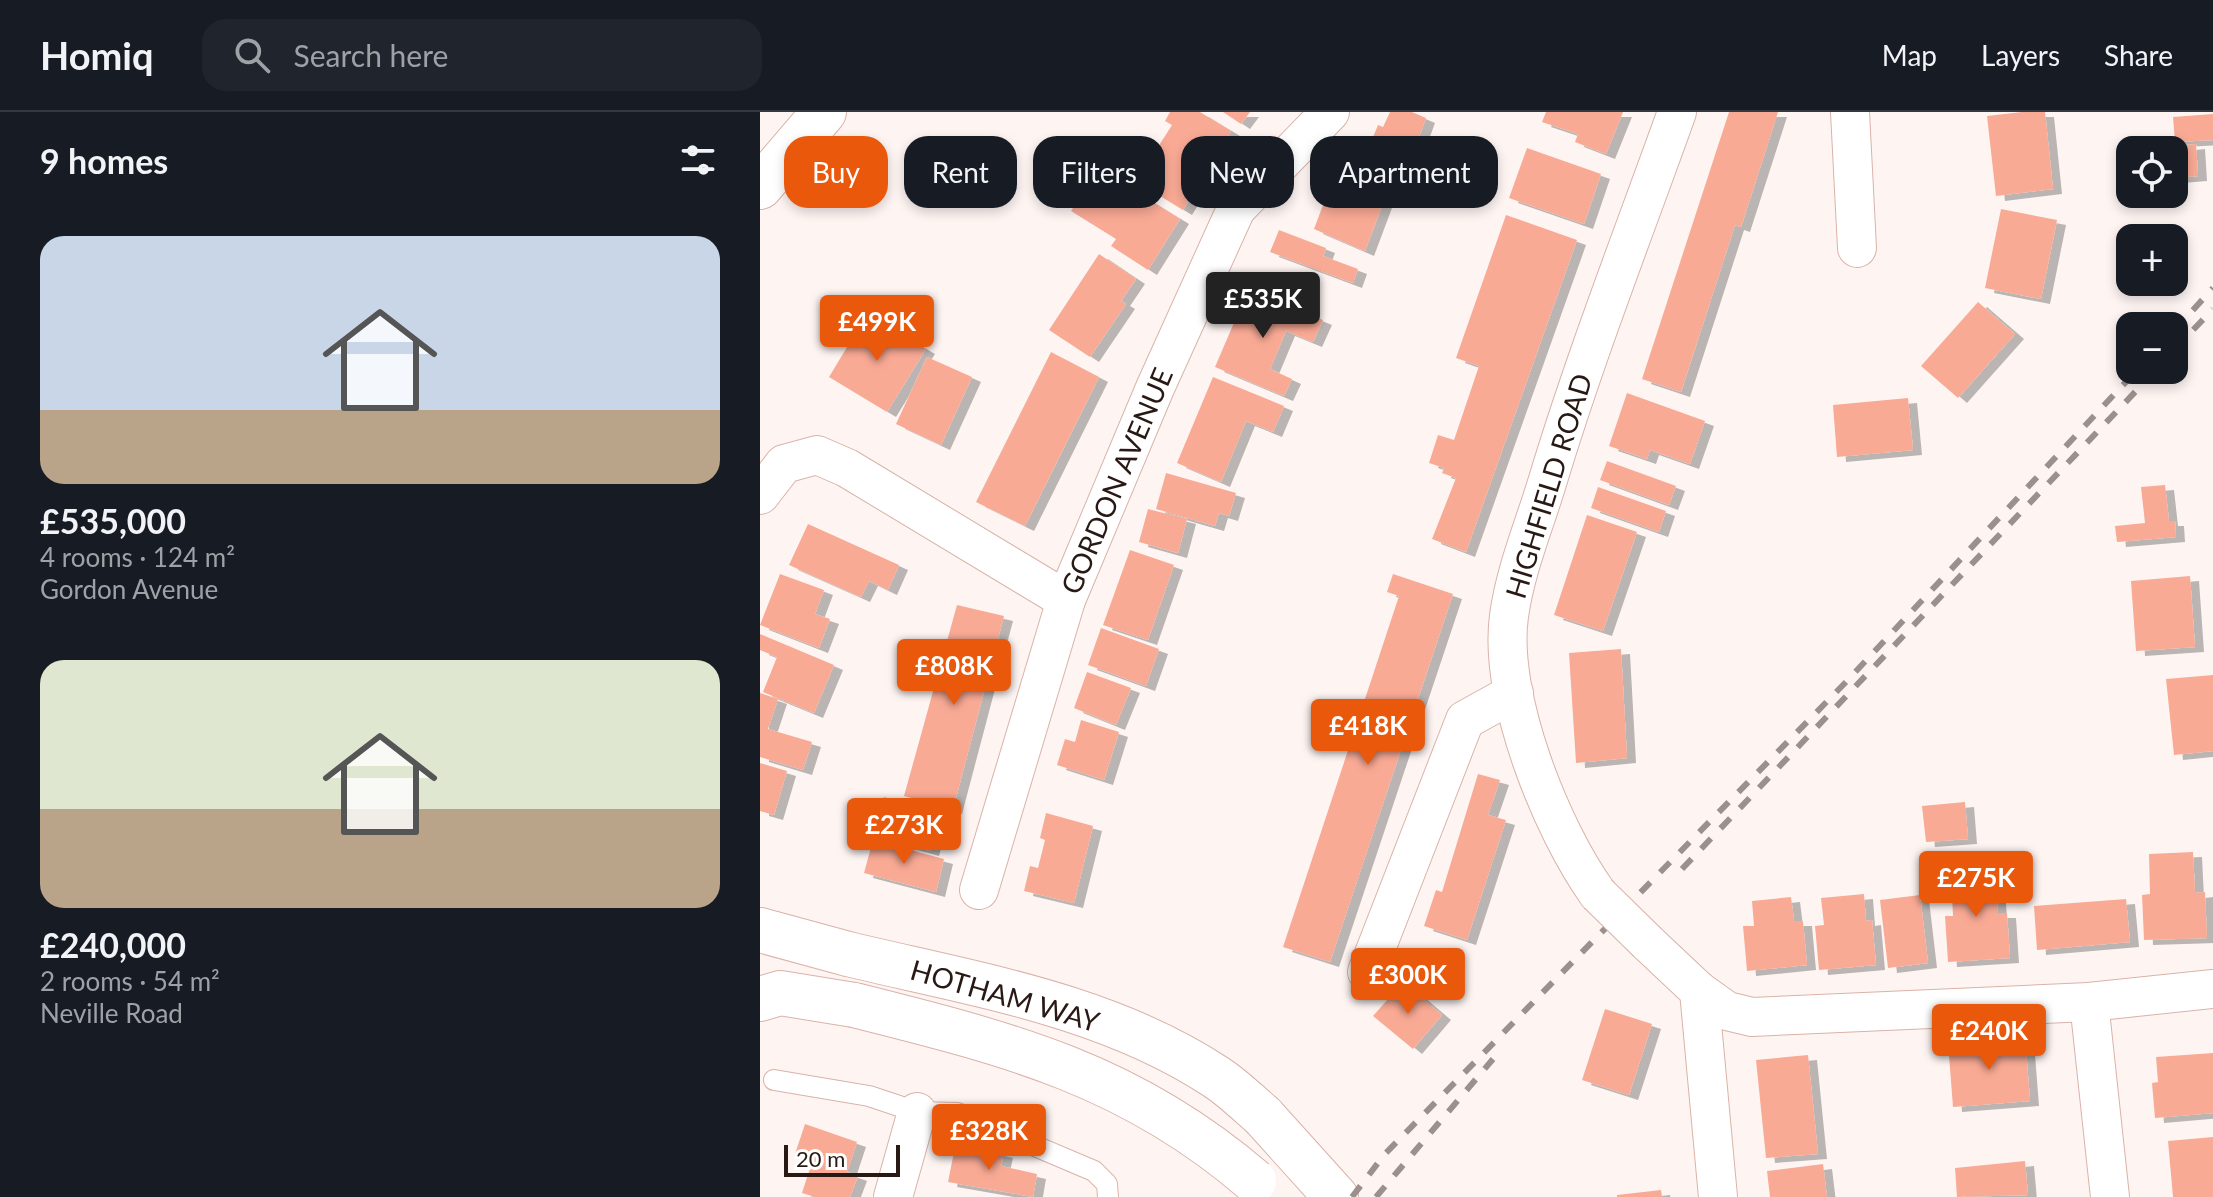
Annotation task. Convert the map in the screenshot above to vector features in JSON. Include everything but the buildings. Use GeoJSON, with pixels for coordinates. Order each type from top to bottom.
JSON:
{"type":"FeatureCollection","features":[{"type":"Feature","properties":{"kind":"main road"},"geometry":{"type":"LineString","coordinates":[[760,187],[824,112]]}},
{"type":"Feature","properties":{"kind":"main road","name":"HOTHAM WAY"},"geometry":{"type":"LineString","coordinates":[[760,930],[1054,1004],[1153,1043],[1217,1078],[1263,1116],[1336,1197]]}},
{"type":"Feature","properties":{"kind":"main road","name":"HOTHAM WAY"},"geometry":{"type":"LineString","coordinates":[[760,999],[780,993],[854,1005],[985,1038],[1118,1088],[1214,1147],[1268,1197]]}},
{"type":"Feature","properties":{"kind":"street","name":"GORDON AVENUE"},"geometry":{"type":"LineString","coordinates":[[979,890],[1066,600],[1155,388],[1236,209],[1330,112]]}},
{"type":"Feature","properties":{"kind":"street","name":"HIGHFIELD ROAD"},"geometry":{"type":"LineString","coordinates":[[1677,112],[1566,419],[1516,582],[1509,617],[1508,654],[1514,693],[1558,829],[1598,894],[1699,991],[1727,1011],[1752,1017],[2089,1002],[2213,989]]}},
{"type":"Feature","properties":{"kind":"street"},"geometry":{"type":"LineString","coordinates":[[1850,112],[1857,248]]}},
{"type":"Feature","properties":{"kind":"street"},"geometry":{"type":"LineString","coordinates":[[760,495],[784,464],[817,455],[847,468],[1066,600]]}},
{"type":"Feature","properties":{"kind":"street"},"geometry":{"type":"LineString","coordinates":[[1367,972],[1465,720],[1514,693]]}},
{"type":"Feature","properties":{"kind":"street"},"geometry":{"type":"LineString","coordinates":[[1699,991],[1718,1197]]}},
{"type":"Feature","properties":{"kind":"street"},"geometry":{"type":"LineString","coordinates":[[2089,1002],[2110,1197]]}},
{"type":"Feature","properties":{"kind":"street"},"geometry":{"type":"LineString","coordinates":[[893,1197],[917,1112]]}},
{"type":"Feature","properties":{"kind":"lane"},"geometry":{"type":"LineString","coordinates":[[774,1080],[869,1096],[917,1112],[957,1113],[1094,1171],[1107,1184],[1108,1197]]}},
{"type":"Feature","properties":{"kind":"railway"},"geometry":{"type":"LineString","coordinates":[[2188,316],[2213,288]]}},
{"type":"Feature","properties":{"kind":"railway"},"geometry":{"type":"LineString","coordinates":[[2188,335],[2213,309]]}},
{"type":"Feature","properties":{"kind":"railway"},"geometry":{"type":"LineString","coordinates":[[1352,1197],[1384,1155],[1845,683],[2124,384]]}},
{"type":"Feature","properties":{"kind":"railway"},"geometry":{"type":"LineString","coordinates":[[1682,869],[2143,384]]}},
{"type":"Feature","properties":{"kind":"railway"},"geometry":{"type":"LineString","coordinates":[[1376,1197],[1493,1059]]}}]}
